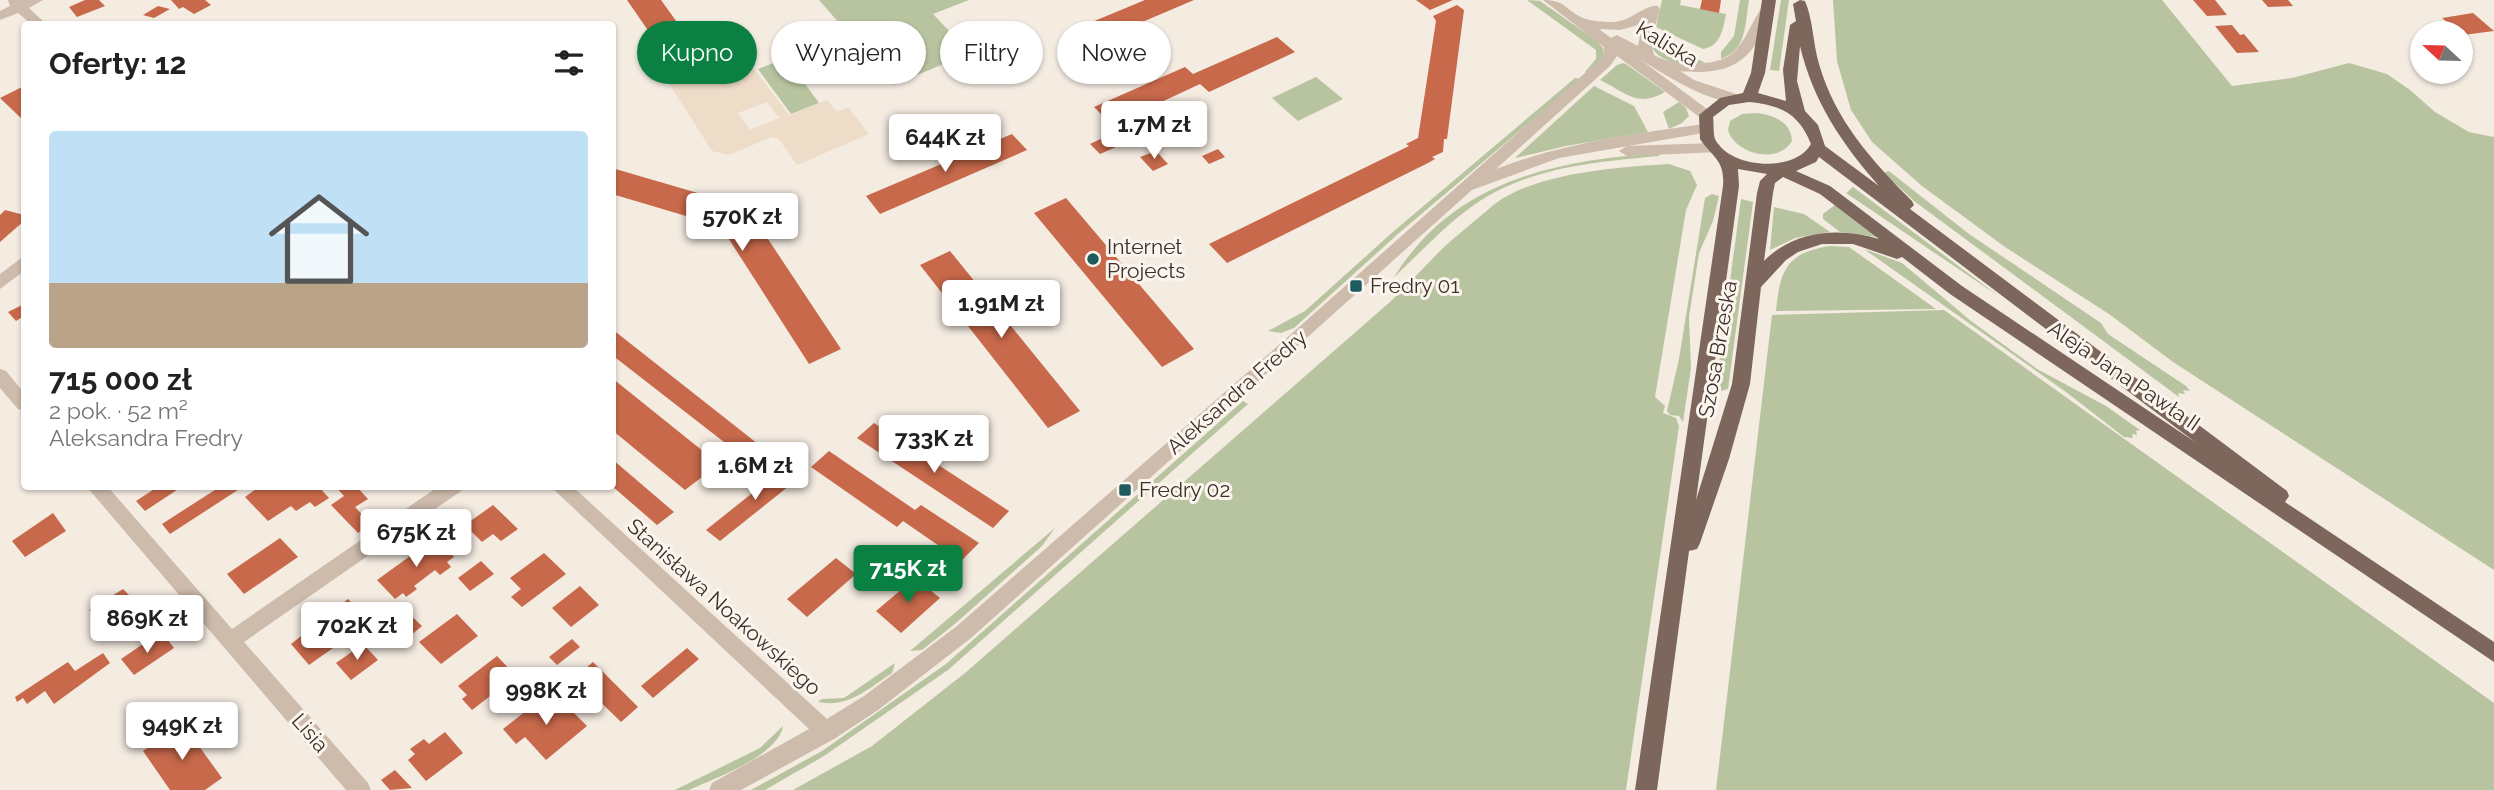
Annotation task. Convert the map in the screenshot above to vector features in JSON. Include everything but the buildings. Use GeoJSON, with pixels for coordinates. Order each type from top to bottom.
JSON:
{"type":"FeatureCollection","features":[{"type":"Feature","properties":{"kind":"main road"},"geometry":{"type":"LineString","coordinates":[[1742,98],[1758,73],[1769,2]]}},
{"type":"Feature","properties":{"kind":"main road"},"geometry":{"type":"LineString","coordinates":[[1799,113],[1788,83],[1800,2]]}},
{"type":"Feature","properties":{"kind":"main road"},"geometry":{"type":"LineString","coordinates":[[1800,2],[1807,48],[1818,86],[1825,105],[1847,138],[1867,164],[1922,220],[1984,275]]}},
{"type":"Feature","properties":{"kind":"main road"},"geometry":{"type":"LineString","coordinates":[[1742,98],[1772,100],[1799,113],[1815,130],[1818,148],[1805,163],[1781,170],[1758,169],[1721,153],[1705,122],[1718,104],[1742,98]]}},
{"type":"Feature","properties":{"kind":"main road","name":"Aleja Jana Pawła II"},"geometry":{"type":"LineString","coordinates":[[1818,148],[2443,617]]}},
{"type":"Feature","properties":{"kind":"main road","name":"Szosa Brzeska"},"geometry":{"type":"LineString","coordinates":[[1646,790],[1731,186],[1732,173],[1721,153]]}},
{"type":"Feature","properties":{"kind":"main road","name":"Aleja Jana Pawła II"},"geometry":{"type":"LineString","coordinates":[[1781,170],[1825,191],[1956,290],[2494,653]]}},
{"type":"Feature","properties":{"kind":"main road","name":"Szosa Brzeska"},"geometry":{"type":"LineString","coordinates":[[1671,618],[1696,523],[1733,416],[1748,339],[1765,193],[1768,181],[1781,170]]}},
{"type":"Feature","properties":{"kind":"main road"},"geometry":{"type":"LineString","coordinates":[[1754,285],[1778,257],[1791,248],[1822,238],[1848,238],[1888,248],[1956,290]]}},
{"type":"Feature","properties":{"kind":"street"},"geometry":{"type":"LineString","coordinates":[[0,16],[15,4],[36,0]]}},
{"type":"Feature","properties":{"kind":"street","name":"Kaliska"},"geometry":{"type":"LineString","coordinates":[[1550,0],[1705,122]]}},
{"type":"Feature","properties":{"kind":"street"},"geometry":{"type":"LineString","coordinates":[[1661,65],[1712,67],[1735,61],[1751,46],[1769,2]]}},
{"type":"Feature","properties":{"kind":"street"},"geometry":{"type":"LineString","coordinates":[[15,4],[35,21]]}},
{"type":"Feature","properties":{"kind":"street"},"geometry":{"type":"LineString","coordinates":[[1580,21],[1606,26],[1627,26],[1640,21],[1654,5]]}},
{"type":"Feature","properties":{"kind":"street"},"geometry":{"type":"LineString","coordinates":[[1647,57],[1644,40],[1654,5]]}},
{"type":"Feature","properties":{"kind":"street","name":"Kaliska"},"geometry":{"type":"LineString","coordinates":[[1580,21],[1689,83],[1742,98]]}},
{"type":"Feature","properties":{"kind":"street","name":"Aleksandra Fredry"},"geometry":{"type":"LineString","coordinates":[[720,790],[827,732],[872,703],[964,632],[1605,63],[1610,58],[1611,47]]}},
{"type":"Feature","properties":{"kind":"street","name":"Aleksandra Fredry"},"geometry":{"type":"LineString","coordinates":[[1443,207],[1480,183],[1528,163],[1705,122]]}},
{"type":"Feature","properties":{"kind":"street","name":"Aleksandra Fredry"},"geometry":{"type":"LineString","coordinates":[[1554,156],[1674,148],[1721,153]]}},
{"type":"Feature","properties":{"kind":"street"},"geometry":{"type":"LineString","coordinates":[[0,283],[21,265]]}},
{"type":"Feature","properties":{"kind":"street"},"geometry":{"type":"LineString","coordinates":[[0,376],[21,400]]}},
{"type":"Feature","properties":{"kind":"street","name":"Lisia"},"geometry":{"type":"LineString","coordinates":[[99,490],[360,790]]}},
{"type":"Feature","properties":{"kind":"street"},"geometry":{"type":"LineString","coordinates":[[230,641],[448,490]]}},
{"type":"Feature","properties":{"kind":"street","name":"Stanisława Noakowskiego"},"geometry":{"type":"LineString","coordinates":[[563,490],[827,732]]}},
{"type":"Feature","properties":{"kind":"green space"},"geometry":{"type":"Polygon","coordinates":[[[819,0],[969,0],[933,14],[940,21],[940,65],[926,71],[926,21],[837,21],[819,0]]]}},
{"type":"Feature","properties":{"kind":"green space"},"geometry":{"type":"Polygon","coordinates":[[[1527,0],[1540,1],[1597,41],[1603,48],[1604,57],[1588,73],[1585,72],[1596,59],[1596,50],[1527,0]]]}},
{"type":"Feature","properties":{"kind":"green space"},"geometry":{"type":"Polygon","coordinates":[[[1662,0],[1681,0],[1680,5],[1726,14],[1717,41],[1703,49],[1656,27],[1662,0]]]}},
{"type":"Feature","properties":{"kind":"green space"},"geometry":{"type":"Polygon","coordinates":[[[1740,0],[1749,0],[1743,35],[1736,49],[1721,59],[1721,52],[1734,36],[1740,0]]]}},
{"type":"Feature","properties":{"kind":"green space"},"geometry":{"type":"Polygon","coordinates":[[[1781,0],[1789,0],[1779,71],[1770,70],[1781,0]]]}},
{"type":"Feature","properties":{"kind":"green space"},"geometry":{"type":"Polygon","coordinates":[[[1833,0],[2162,0],[2232,86],[2292,78],[2349,63],[2387,74],[2435,112],[2469,132],[2494,137],[2494,570],[2173,362],[2109,314],[2005,247],[1922,186],[1872,142],[1851,110],[1837,61],[1833,0]]]}},
{"type":"Feature","properties":{"kind":"green space"},"geometry":{"type":"Polygon","coordinates":[[[1653,35],[1707,64],[1679,63],[1661,57],[1652,45],[1653,35]]]}},
{"type":"Feature","properties":{"kind":"green space"},"geometry":{"type":"Polygon","coordinates":[[[1623,63],[1665,92],[1655,97],[1639,99],[1600,80],[1623,63]]]}},
{"type":"Feature","properties":{"kind":"green space"},"geometry":{"type":"Polygon","coordinates":[[[771,64],[771,84],[805,84],[819,103],[791,114],[758,69],[771,64]]]}},
{"type":"Feature","properties":{"kind":"green space"},"geometry":{"type":"Polygon","coordinates":[[[1316,77],[1343,99],[1298,121],[1272,98],[1316,77]]]}},
{"type":"Feature","properties":{"kind":"green space"},"geometry":{"type":"Polygon","coordinates":[[[1575,78],[1581,79],[1399,233],[1294,328],[1281,333],[1268,331],[1305,311],[1394,231],[1575,78]]]}},
{"type":"Feature","properties":{"kind":"green space"},"geometry":{"type":"Polygon","coordinates":[[[1594,86],[1634,106],[1648,132],[1515,158],[1594,86]]]}},
{"type":"Feature","properties":{"kind":"green space"},"geometry":{"type":"Polygon","coordinates":[[[1679,102],[1686,108],[1689,116],[1669,129],[1663,112],[1679,102]]]}},
{"type":"Feature","properties":{"kind":"green space"},"geometry":{"type":"Polygon","coordinates":[[[1758,113],[1776,118],[1789,129],[1792,141],[1786,148],[1777,153],[1757,154],[1739,145],[1732,138],[1728,130],[1730,121],[1742,114],[1758,113]]]}},
{"type":"Feature","properties":{"kind":"green space"},"geometry":{"type":"Polygon","coordinates":[[[1659,153],[1659,156],[1563,168],[1517,182],[1495,192],[1453,221],[1394,277],[1419,244],[1446,218],[1477,197],[1545,170],[1582,162],[1659,153]]]}},
{"type":"Feature","properties":{"kind":"green space"},"geometry":{"type":"Polygon","coordinates":[[[1669,164],[1690,171],[1697,185],[1686,210],[1655,397],[1665,406],[1663,413],[1676,418],[1679,426],[1626,790],[793,790],[872,746],[965,673],[1390,302],[1444,247],[1490,208],[1507,196],[1551,179],[1601,170],[1669,164]]]}},
{"type":"Feature","properties":{"kind":"green space"},"geometry":{"type":"Polygon","coordinates":[[[1889,171],[1969,234],[2101,323],[2108,334],[2190,391],[2183,390],[2185,394],[2178,393],[2179,397],[1914,201],[1884,173],[1889,171]]]}},
{"type":"Feature","properties":{"kind":"green space"},"geometry":{"type":"Polygon","coordinates":[[[1853,187],[2000,297],[1846,193],[1853,187]]]}},
{"type":"Feature","properties":{"kind":"green space"},"geometry":{"type":"Polygon","coordinates":[[[1712,194],[1719,196],[1713,221],[1699,253],[1689,317],[1691,368],[1683,422],[1679,416],[1670,415],[1667,411],[1679,359],[1705,198],[1712,194]]]}},
{"type":"Feature","properties":{"kind":"green space"},"geometry":{"type":"Polygon","coordinates":[[[1741,199],[1753,202],[1728,389],[1721,391],[1716,386],[1741,199]]]}},
{"type":"Feature","properties":{"kind":"green space"},"geometry":{"type":"Polygon","coordinates":[[[1835,205],[1877,237],[1840,232],[1823,219],[1823,214],[1835,205]]]}},
{"type":"Feature","properties":{"kind":"green space"},"geometry":{"type":"Polygon","coordinates":[[[1774,207],[1804,214],[1830,232],[1795,238],[1770,250],[1774,207]]]}},
{"type":"Feature","properties":{"kind":"green space"},"geometry":{"type":"Polygon","coordinates":[[[1830,246],[1849,247],[1936,309],[1776,311],[1780,285],[1788,266],[1804,253],[1830,246]]]}},
{"type":"Feature","properties":{"kind":"green space"},"geometry":{"type":"Polygon","coordinates":[[[1864,249],[1902,263],[1971,321],[2037,369],[2106,406],[2140,430],[2136,431],[2137,435],[2132,434],[2133,438],[2124,437],[2066,392],[1864,249]]]}},
{"type":"Feature","properties":{"kind":"green space"},"geometry":{"type":"Polygon","coordinates":[[[1944,310],[2494,703],[2494,790],[1716,790],[1772,315],[1944,310]]]}},
{"type":"Feature","properties":{"kind":"green space"},"geometry":{"type":"Polygon","coordinates":[[[1243,401],[1248,404],[948,670],[824,756],[765,790],[751,790],[822,751],[946,664],[1243,401]]]}},
{"type":"Feature","properties":{"kind":"green space"},"geometry":{"type":"Polygon","coordinates":[[[1055,528],[1042,546],[956,623],[922,650],[910,651],[1055,528]]]}},
{"type":"Feature","properties":{"kind":"green space"},"geometry":{"type":"Polygon","coordinates":[[[895,663],[892,673],[857,696],[839,702],[818,702],[822,699],[844,698],[895,663]]]}},
{"type":"Feature","properties":{"kind":"green space"},"geometry":{"type":"Polygon","coordinates":[[[783,726],[779,737],[770,747],[744,765],[689,790],[675,790],[760,748],[783,726]]]}},
{"type":"Feature","properties":{"kind":"shaded area"},"geometry":{"type":"Polygon","coordinates":[[[757,73],[789,115],[827,100],[837,112],[848,107],[869,134],[797,165],[779,139],[771,137],[729,155],[712,151],[669,84],[757,84],[757,73]],[[767,102],[738,113],[750,130],[779,118],[767,102]]]}},
{"type":"Feature","properties":{"kind":"place","name":"Internet Projects"},"geometry":{"type":"Point","coordinates":[1093,259]}},
{"type":"Feature","properties":{"kind":"place","name":"Fredry 01"},"geometry":{"type":"Point","coordinates":[1356,286]}},
{"type":"Feature","properties":{"kind":"place","name":"Fredry 02"},"geometry":{"type":"Point","coordinates":[1125,490]}}]}
